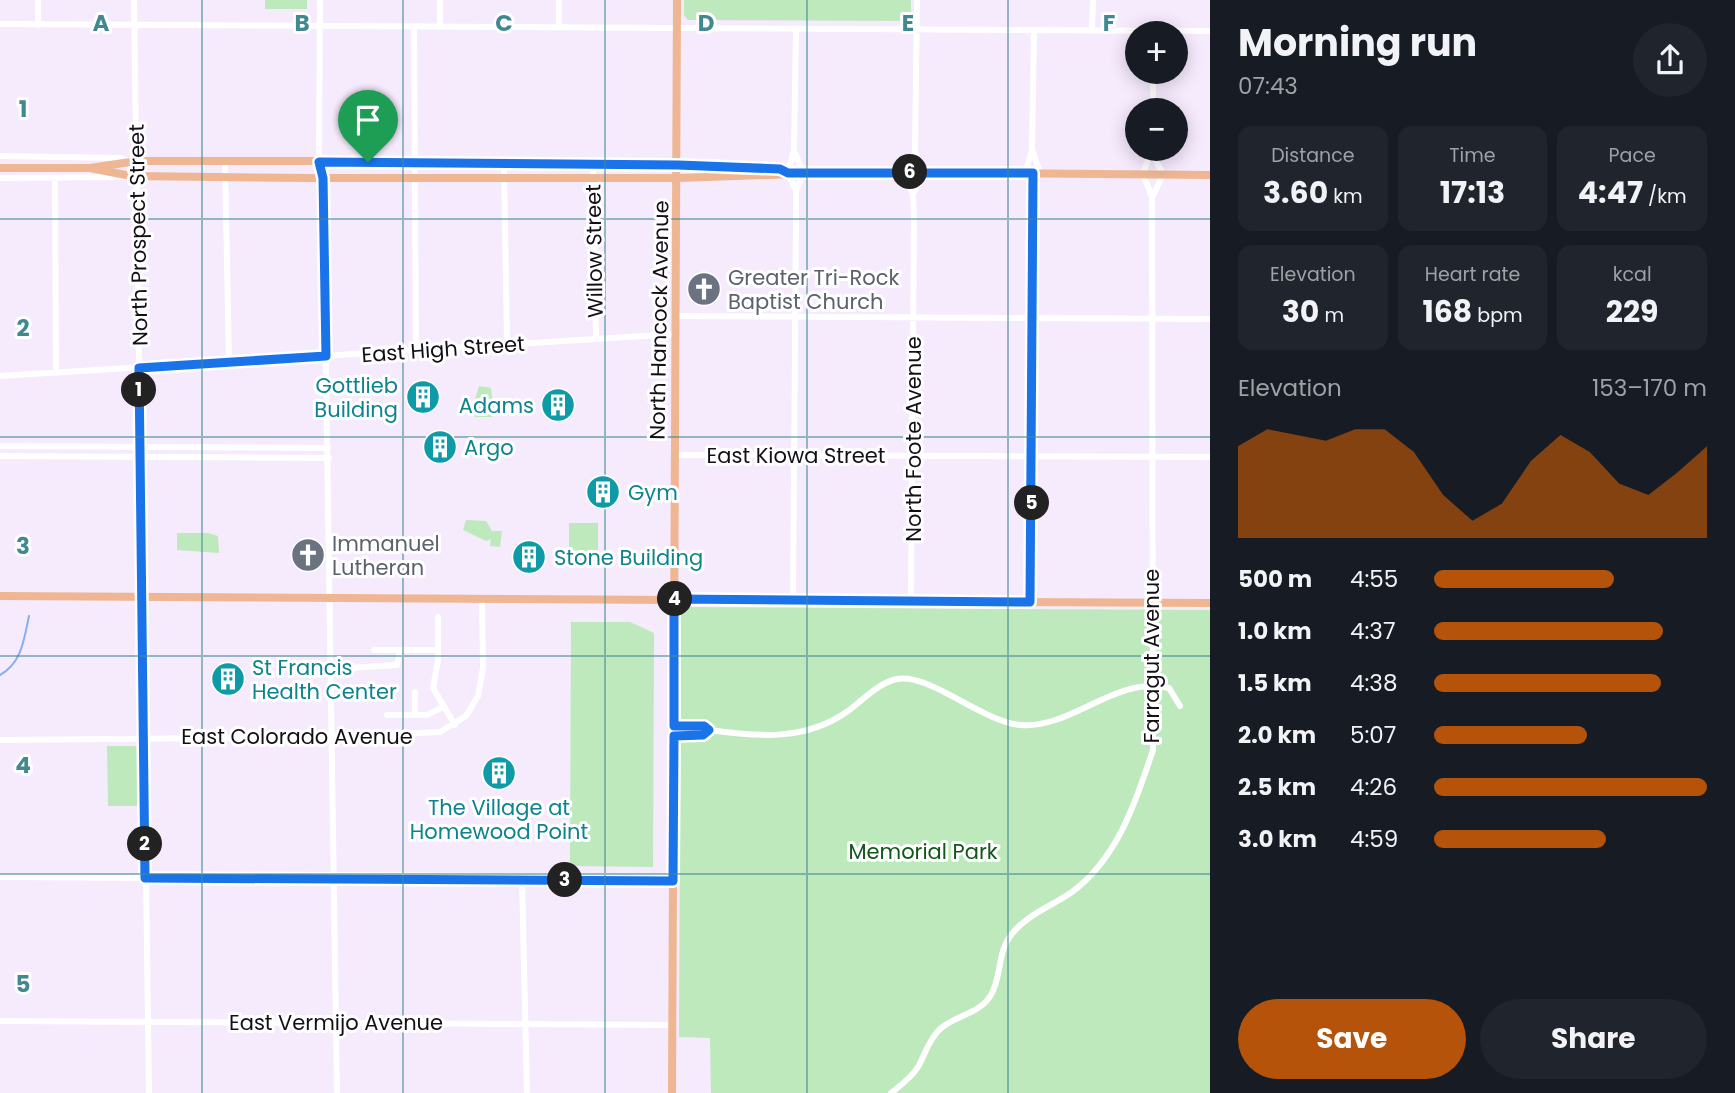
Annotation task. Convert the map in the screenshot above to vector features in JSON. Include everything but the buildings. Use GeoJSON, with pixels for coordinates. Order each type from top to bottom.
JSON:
{"type":"FeatureCollection","features":[{"type":"Feature","properties":{"kind":"main road","name":"North Hancock Avenue"},"geometry":{"type":"LineString","coordinates":[[672,1093],[677,0]]}},
{"type":"Feature","properties":{"kind":"main road"},"geometry":{"type":"LineString","coordinates":[[90,169],[134,162],[414,161],[678,165],[780,169],[788,173]]}},
{"type":"Feature","properties":{"kind":"main road"},"geometry":{"type":"LineString","coordinates":[[0,168],[90,169],[134,176],[323,178],[593,179],[905,172],[1210,174]]}},
{"type":"Feature","properties":{"kind":"main road"},"geometry":{"type":"LineString","coordinates":[[0,596],[1210,603]]}},
{"type":"Feature","properties":{"kind":"street"},"geometry":{"type":"LineString","coordinates":[[38,0],[38,24]]}},
{"type":"Feature","properties":{"kind":"street","name":"North Prospect Street"},"geometry":{"type":"LineString","coordinates":[[134,0],[134,176],[141,458],[149,1093]]}},
{"type":"Feature","properties":{"kind":"street"},"geometry":{"type":"LineString","coordinates":[[320,0],[319,162],[323,178],[329,458],[337,1093]]}},
{"type":"Feature","properties":{"kind":"street"},"geometry":{"type":"LineString","coordinates":[[440,0],[440,27]]}},
{"type":"Feature","properties":{"kind":"street"},"geometry":{"type":"LineString","coordinates":[[559,0],[559,27]]}},
{"type":"Feature","properties":{"kind":"street"},"geometry":{"type":"LineString","coordinates":[[905,172],[915,153],[916,0]]}},
{"type":"Feature","properties":{"kind":"street"},"geometry":{"type":"LineString","coordinates":[[1092,30],[1093,0]]}},
{"type":"Feature","properties":{"kind":"street"},"geometry":{"type":"LineString","coordinates":[[0,24],[1125,31]]}},
{"type":"Feature","properties":{"kind":"street"},"geometry":{"type":"LineString","coordinates":[[414,27],[416,350]]}},
{"type":"Feature","properties":{"kind":"street"},"geometry":{"type":"LineString","coordinates":[[796,29],[794,150],[788,173],[796,191]]}},
{"type":"Feature","properties":{"kind":"street"},"geometry":{"type":"LineString","coordinates":[[1030,602],[1034,30]]}},
{"type":"Feature","properties":{"kind":"street"},"geometry":{"type":"LineString","coordinates":[[1188,31],[1210,31]]}},
{"type":"Feature","properties":{"kind":"street"},"geometry":{"type":"LineString","coordinates":[[793,600],[796,191],[803,173],[794,150]]}},
{"type":"Feature","properties":{"kind":"street"},"geometry":{"type":"LineString","coordinates":[[1032,150],[1032,173]]}},
{"type":"Feature","properties":{"kind":"street"},"geometry":{"type":"LineString","coordinates":[[913,195],[925,172],[915,153]]}},
{"type":"Feature","properties":{"kind":"street"},"geometry":{"type":"LineString","coordinates":[[0,156],[121,158],[134,162]]}},
{"type":"Feature","properties":{"kind":"street"},"geometry":{"type":"LineString","coordinates":[[1143,174],[1148,161]]}},
{"type":"Feature","properties":{"kind":"street"},"geometry":{"type":"LineString","coordinates":[[1152,197],[1163,174],[1156,161]]}},
{"type":"Feature","properties":{"kind":"street"},"geometry":{"type":"LineString","coordinates":[[225,162],[229,361]]}},
{"type":"Feature","properties":{"kind":"street"},"geometry":{"type":"LineString","coordinates":[[504,163],[507,344]]}},
{"type":"Feature","properties":{"kind":"street","name":"Willow Street"},"geometry":{"type":"LineString","coordinates":[[593,164],[596,338]]}},
{"type":"Feature","properties":{"kind":"street","name":"North Foote Avenue"},"geometry":{"type":"LineString","coordinates":[[905,172],[913,195],[911,600]]}},
{"type":"Feature","properties":{"kind":"street","name":"Farragut Avenue"},"geometry":{"type":"LineString","coordinates":[[891,1093],[918,1068],[939,1030],[952,1020],[976,1010],[991,995],[1002,953],[1014,931],[1084,881],[1112,846],[1137,798],[1153,750],[1150,457],[1152,197],[1143,174]]}},
{"type":"Feature","properties":{"kind":"street"},"geometry":{"type":"LineString","coordinates":[[0,178],[134,176]]}},
{"type":"Feature","properties":{"kind":"street"},"geometry":{"type":"LineString","coordinates":[[55,179],[57,373]]}},
{"type":"Feature","properties":{"kind":"street"},"geometry":{"type":"LineString","coordinates":[[676,316],[1210,319]]}},
{"type":"Feature","properties":{"kind":"street","name":"East High Street"},"geometry":{"type":"LineString","coordinates":[[0,376],[676,334]]}},
{"type":"Feature","properties":{"kind":"street"},"geometry":{"type":"LineString","coordinates":[[0,446],[328,448]]}},
{"type":"Feature","properties":{"kind":"street","name":"East Kiowa Street"},"geometry":{"type":"LineString","coordinates":[[675,455],[1210,457]]}},
{"type":"Feature","properties":{"kind":"street"},"geometry":{"type":"LineString","coordinates":[[0,456],[329,458]]}},
{"type":"Feature","properties":{"kind":"street"},"geometry":{"type":"LineString","coordinates":[[438,617],[438,650],[433,688],[455,725],[471,710],[481,688],[482,598]]}},
{"type":"Feature","properties":{"kind":"street"},"geometry":{"type":"LineString","coordinates":[[374,650],[438,650]]}},
{"type":"Feature","properties":{"kind":"street"},"geometry":{"type":"LineString","coordinates":[[332,669],[397,665],[400,650]]}},
{"type":"Feature","properties":{"kind":"street"},"geometry":{"type":"LineString","coordinates":[[674,731],[704,726],[709,730],[802,734],[830,722],[883,684],[897,679],[917,681],[995,719],[1028,725],[1054,721],[1115,694],[1153,687],[1169,688],[1180,706]]}},
{"type":"Feature","properties":{"kind":"street"},"geometry":{"type":"LineString","coordinates":[[415,692],[415,715]]}},
{"type":"Feature","properties":{"kind":"street"},"geometry":{"type":"LineString","coordinates":[[387,715],[433,713],[443,707]]}},
{"type":"Feature","properties":{"kind":"street","name":"East Colorado Avenue"},"geometry":{"type":"LineString","coordinates":[[0,740],[426,735],[455,725]]}},
{"type":"Feature","properties":{"kind":"street"},"geometry":{"type":"LineString","coordinates":[[0,877],[673,881]]}},
{"type":"Feature","properties":{"kind":"street"},"geometry":{"type":"LineString","coordinates":[[522,880],[527,1093]]}},
{"type":"Feature","properties":{"kind":"street","name":"East Vermijo Avenue"},"geometry":{"type":"LineString","coordinates":[[0,1021],[673,1024]]}},
{"type":"Feature","properties":{"kind":"green space"},"geometry":{"type":"Polygon","coordinates":[[[265,0],[307,0],[307,9],[265,9],[265,0]]]}},
{"type":"Feature","properties":{"kind":"green space"},"geometry":{"type":"Polygon","coordinates":[[[684,0],[911,0],[911,17],[907,21],[688,20],[684,15],[684,0]]]}},
{"type":"Feature","properties":{"kind":"green space"},"geometry":{"type":"Polygon","coordinates":[[[479,386],[491,388],[492,397],[496,399],[492,417],[475,417],[473,406],[479,386]]]}},
{"type":"Feature","properties":{"kind":"green space"},"geometry":{"type":"Polygon","coordinates":[[[466,520],[486,521],[492,531],[502,531],[500,547],[490,546],[491,539],[486,541],[463,530],[466,520]]]}},
{"type":"Feature","properties":{"kind":"green space"},"geometry":{"type":"Polygon","coordinates":[[[569,523],[598,523],[598,556],[569,556],[569,523]]]}},
{"type":"Feature","properties":{"kind":"green space"},"geometry":{"type":"Polygon","coordinates":[[[177,533],[208,533],[218,536],[219,553],[177,550],[177,533]]]}},
{"type":"Feature","properties":{"kind":"green space","name":"Memorial Park"},"geometry":{"type":"Polygon","coordinates":[[[681,607],[1210,610],[1210,1093],[711,1093],[710,1038],[679,1037],[681,607]]]}},
{"type":"Feature","properties":{"kind":"green space"},"geometry":{"type":"Polygon","coordinates":[[[571,622],[630,622],[654,633],[653,867],[570,866],[571,622]]]}},
{"type":"Feature","properties":{"kind":"green space"},"geometry":{"type":"Polygon","coordinates":[[[107,746],[137,746],[137,806],[108,806],[107,746]]]}},
{"type":"Feature","properties":{"kind":"waterway"},"geometry":{"type":"LineString","coordinates":[[0,675],[18,657],[29,616]]}},
{"type":"Feature","properties":{"kind":"place","name":"Greater Tri-Rock Baptist Church"},"geometry":{"type":"Point","coordinates":[704,289]}},
{"type":"Feature","properties":{"kind":"place","name":"Gottlieb Building"},"geometry":{"type":"Point","coordinates":[423,397]}},
{"type":"Feature","properties":{"kind":"place","name":"Adams"},"geometry":{"type":"Point","coordinates":[558,405]}},
{"type":"Feature","properties":{"kind":"place","name":"Argo"},"geometry":{"type":"Point","coordinates":[440,447]}},
{"type":"Feature","properties":{"kind":"place","name":"Gym"},"geometry":{"type":"Point","coordinates":[603,492]}},
{"type":"Feature","properties":{"kind":"place","name":"Immanuel Lutheran"},"geometry":{"type":"Point","coordinates":[308,555]}},
{"type":"Feature","properties":{"kind":"place","name":"Stone Building"},"geometry":{"type":"Point","coordinates":[529,557]}},
{"type":"Feature","properties":{"kind":"place","name":"St Francis Health Center"},"geometry":{"type":"Point","coordinates":[228,679]}},
{"type":"Feature","properties":{"kind":"place","name":"The Village at Homewood Point"},"geometry":{"type":"Point","coordinates":[499,773]}},
{"type":"Feature","properties":{"kind":"route"},"geometry":{"type":"LineString","coordinates":[[319,162],[368,162],[678,165],[780,169],[788,173],[1033,173],[1030,602],[674,599],[674,726],[704,726],[709,730],[703,735],[674,736],[673,881],[145,878],[139,368],[326,356],[323,178],[319,162]]}}]}
